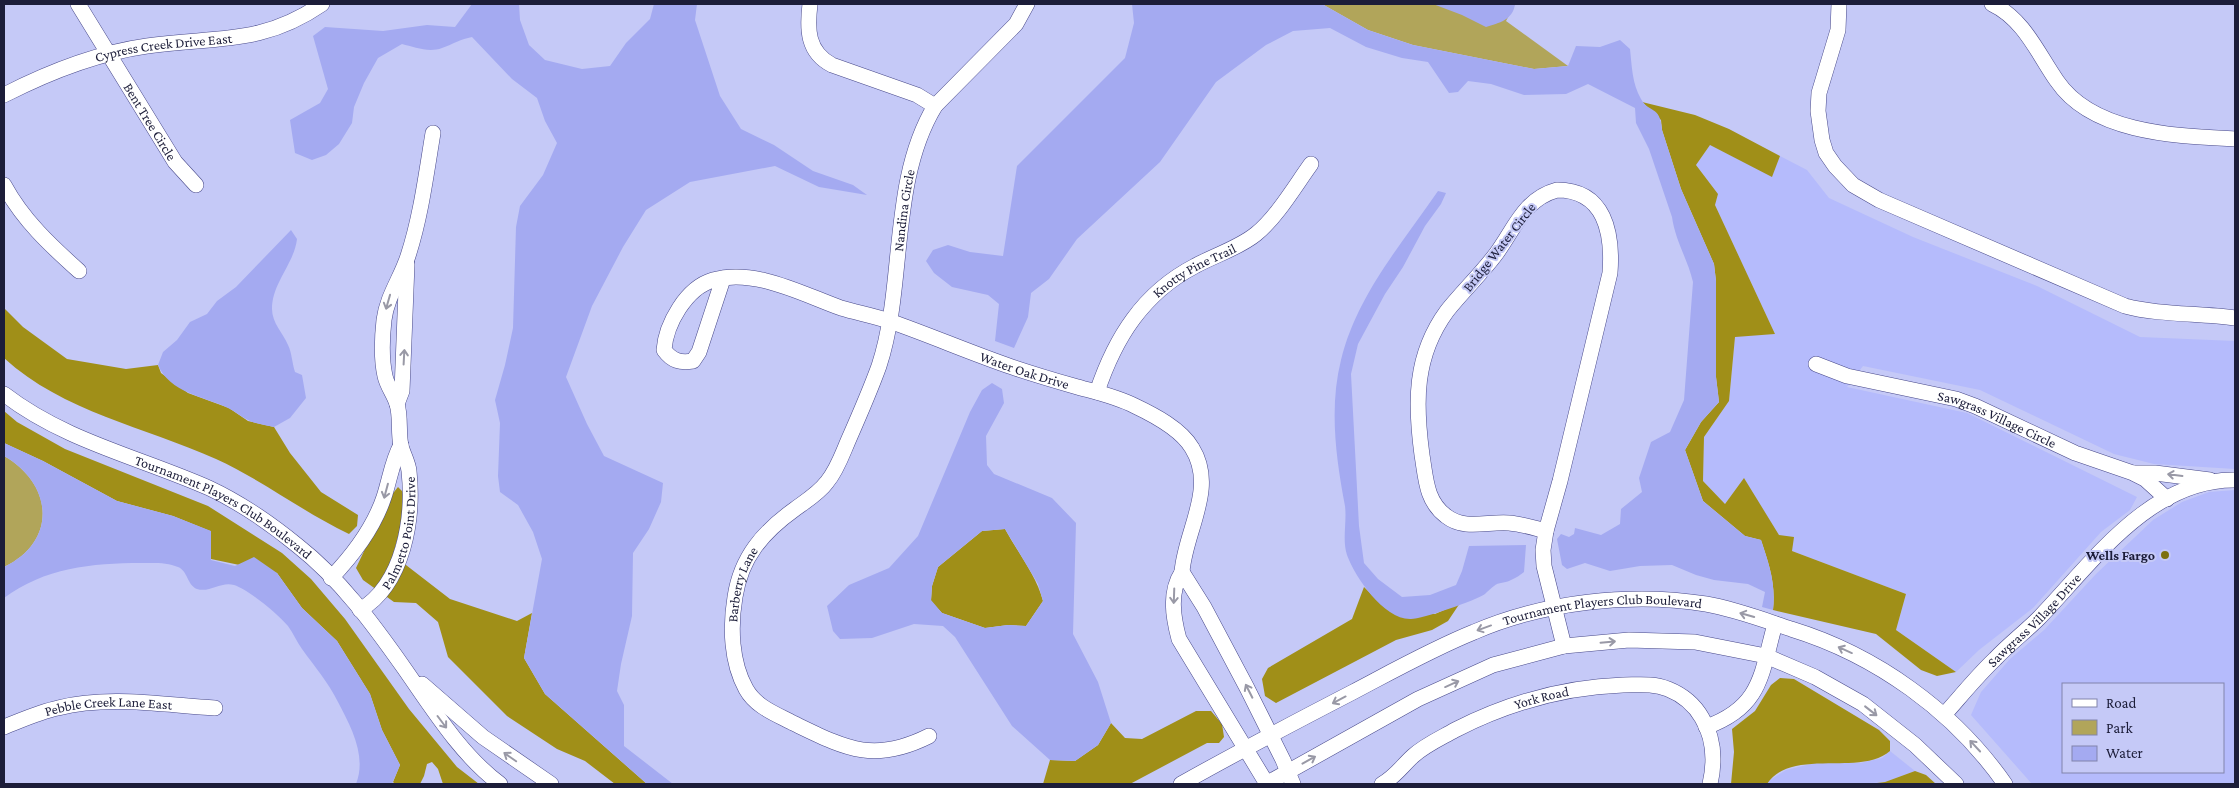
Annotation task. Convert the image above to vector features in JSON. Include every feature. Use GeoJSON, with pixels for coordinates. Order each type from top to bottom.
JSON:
{"type":"FeatureCollection","features":[{"type":"Feature","properties":{"kind":"street","name":"Bent Tree Circle"},"geometry":{"type":"LineString","coordinates":[[78,4],[175,162],[196,185]]}},
{"type":"Feature","properties":{"kind":"street","name":"Cypress Creek Drive East"},"geometry":{"type":"LineString","coordinates":[[4,94],[66,67],[108,53],[147,46],[254,35],[292,22],[322,4]]}},
{"type":"Feature","properties":{"kind":"street"},"geometry":{"type":"LineString","coordinates":[[810,4],[808,32],[814,50],[821,57],[832,64],[917,95],[935,106]]}},
{"type":"Feature","properties":{"kind":"street","name":"Nandina Circle"},"geometry":{"type":"LineString","coordinates":[[891,321],[900,233],[909,181],[921,136],[935,106],[1016,24],[1027,4]]}},
{"type":"Feature","properties":{"kind":"street"},"geometry":{"type":"LineString","coordinates":[[1839,4],[1838,30],[1819,93],[1819,125],[1826,153],[1835,166],[1853,185],[1879,200],[2125,306],[2140,310],[2235,318]]}},
{"type":"Feature","properties":{"kind":"street"},"geometry":{"type":"LineString","coordinates":[[1992,4],[2024,29],[2058,83],[2077,103],[2088,111],[2121,124],[2138,128],[2200,137],[2235,139]]}},
{"type":"Feature","properties":{"kind":"street","name":"Palmetto Point Drive"},"geometry":{"type":"LineString","coordinates":[[360,610],[373,602],[384,590],[402,549],[410,501],[409,469],[401,445],[397,404],[385,377],[382,340],[388,299],[408,257],[420,210],[432,133]]}},
{"type":"Feature","properties":{"kind":"street","name":"Knotty Pine Trail"},"geometry":{"type":"LineString","coordinates":[[1097,392],[1116,345],[1127,326],[1152,296],[1185,271],[1245,242],[1258,232],[1311,164]]}},
{"type":"Feature","properties":{"kind":"street"},"geometry":{"type":"LineString","coordinates":[[4,185],[22,214],[45,240],[79,271]]}},
{"type":"Feature","properties":{"kind":"street","name":"Bridge Water Circle"},"geometry":{"type":"LineString","coordinates":[[1546,532],[1507,522],[1465,524],[1447,517],[1436,507],[1427,489],[1416,405],[1423,360],[1436,328],[1448,311],[1486,268],[1527,207],[1544,194],[1566,190],[1586,197],[1600,211],[1610,238],[1611,255],[1610,273],[1543,550],[1547,584],[1556,607],[1564,646]]}},
{"type":"Feature","properties":{"kind":"street","name":"Palmetto Point Drive"},"geometry":{"type":"LineString","coordinates":[[397,404],[402,391],[408,257]]}},
{"type":"Feature","properties":{"kind":"street","name":"Water Oak Drive"},"geometry":{"type":"LineString","coordinates":[[722,279],[699,352],[693,361],[683,363],[676,361],[664,350],[665,337],[674,317],[686,299],[699,286],[714,280],[722,279],[742,277],[772,283],[843,308],[891,321],[1013,368],[1116,398],[1146,412],[1182,435],[1194,449],[1199,462],[1201,492],[1199,508],[1182,572],[1174,584],[1174,619],[1179,639],[1267,784]]}},
{"type":"Feature","properties":{"kind":"street","name":"Barberry Lane"},"geometry":{"type":"LineString","coordinates":[[891,321],[878,367],[834,473],[815,494],[761,537],[745,562],[735,596],[733,642],[740,678],[756,702],[767,710],[840,746],[853,749],[884,750],[902,747],[929,736]]}},
{"type":"Feature","properties":{"kind":"street","name":"Sawgrass Village Circle"},"geometry":{"type":"LineString","coordinates":[[1816,364],[1847,376],[1956,399],[1975,406],[2075,453],[2133,473],[2154,486],[2167,499]]}},
{"type":"Feature","properties":{"kind":"street","name":"Tournament Players Club Boulevard"},"geometry":{"type":"LineString","coordinates":[[4,394],[35,416],[98,447],[184,477],[212,489],[247,509],[300,547],[332,578],[360,610],[404,668],[443,725],[490,777],[500,784]]}},
{"type":"Feature","properties":{"kind":"street","name":"Palmetto Point Drive"},"geometry":{"type":"LineString","coordinates":[[332,578],[356,550],[379,510],[394,457],[401,445]]}},
{"type":"Feature","properties":{"kind":"street"},"geometry":{"type":"LineString","coordinates":[[2133,473],[2155,473],[2217,481]]}},
{"type":"Feature","properties":{"kind":"street","name":"Sawgrass Village Drive"},"geometry":{"type":"LineString","coordinates":[[1944,715],[1989,664],[2040,617],[2113,538],[2167,499],[2192,488],[2217,481],[2235,480]]}},
{"type":"Feature","properties":{"kind":"street"},"geometry":{"type":"LineString","coordinates":[[1182,572],[1218,631],[1291,778]]}},
{"type":"Feature","properties":{"kind":"street","name":"Tournament Players Club Boulevard"},"geometry":{"type":"LineString","coordinates":[[1181,784],[1245,748],[1457,639],[1500,622],[1556,607],[1604,600],[1674,601],[1707,604],[1810,634],[1851,652],[1903,683],[1944,715],[1992,765],[2005,784]]}},
{"type":"Feature","properties":{"kind":"street"},"geometry":{"type":"LineString","coordinates":[[1706,727],[1726,718],[1748,702],[1754,692],[1775,624]]}},
{"type":"Feature","properties":{"kind":"street","name":"Tournament Players Club Boulevard"},"geometry":{"type":"LineString","coordinates":[[1267,784],[1291,778],[1418,699],[1493,665],[1564,646],[1629,640],[1695,642],[1766,656],[1815,677],[1863,704],[1915,745],[1956,784]]}},
{"type":"Feature","properties":{"kind":"street","name":"Tournament Players Club Boulevard"},"geometry":{"type":"LineString","coordinates":[[404,668],[483,737],[551,784]]}},
{"type":"Feature","properties":{"kind":"street","name":"York Road"},"geometry":{"type":"LineString","coordinates":[[1382,784],[1399,772],[1420,751],[1453,731],[1512,705],[1538,697],[1573,690],[1647,685],[1666,688],[1688,701],[1697,710],[1706,727],[1713,755],[1710,784]]}},
{"type":"Feature","properties":{"kind":"street","name":"Pebble Creek Lane East"},"geometry":{"type":"LineString","coordinates":[[4,727],[31,715],[59,707],[88,703],[118,702],[215,708]]}},
{"type":"Feature","properties":{"kind":"shaded area"},"geometry":{"type":"Polygon","coordinates":[[[1642,102],[1695,115],[1729,129],[1780,156],[1772,177],[1710,145],[1696,165],[1718,194],[1715,205],[1775,334],[1735,337],[1729,401],[1704,437],[1703,481],[1725,504],[1744,478],[1779,535],[1794,537],[1792,551],[1906,594],[1896,630],[1956,672],[1937,676],[1921,670],[1876,634],[1773,610],[1773,583],[1761,540],[1745,536],[1703,501],[1685,450],[1701,422],[1719,402],[1716,377],[1716,281],[1714,264],[1681,189],[1662,130],[1661,120],[1642,102]]]}},
{"type":"Feature","properties":{"kind":"shaded area"},"geometry":{"type":"Polygon","coordinates":[[[1710,145],[1772,176],[1780,156],[1807,170],[1829,198],[1913,237],[2037,286],[2140,337],[2235,341],[2235,469],[2154,464],[2114,454],[1980,390],[1863,366],[1847,387],[1967,413],[2137,497],[2130,510],[2101,532],[2033,608],[1979,650],[1956,672],[1896,630],[1906,594],[1792,551],[1779,535],[1744,479],[1725,504],[1703,481],[1704,437],[1729,401],[1735,336],[1775,334],[1715,205],[1718,194],[1696,165],[1710,145]]]}},
{"type":"Feature","properties":{"kind":"shaded area"},"geometry":{"type":"Polygon","coordinates":[[[4,308],[23,327],[67,359],[126,369],[158,365],[161,373],[188,393],[229,408],[248,421],[274,427],[290,453],[321,492],[358,515],[357,526],[349,534],[233,467],[78,405],[27,377],[4,358],[4,308]]]}},
{"type":"Feature","properties":{"kind":"shaded area"},"geometry":{"type":"Polygon","coordinates":[[[4,411],[17,422],[65,449],[208,506],[282,553],[311,579],[345,619],[409,709],[457,767],[479,784],[443,784],[438,769],[432,762],[427,764],[420,784],[395,784],[393,782],[400,765],[382,730],[370,694],[337,641],[302,608],[277,573],[211,559],[210,531],[173,516],[117,501],[43,461],[4,443],[4,411]]]}},
{"type":"Feature","properties":{"kind":"shaded area"},"geometry":{"type":"Polygon","coordinates":[[[398,487],[405,494],[403,518],[393,555],[450,599],[517,621],[532,613],[524,658],[545,694],[647,784],[615,784],[585,761],[557,749],[507,716],[448,657],[438,622],[416,603],[394,602],[363,580],[356,568],[390,497],[398,487]]]}},
{"type":"Feature","properties":{"kind":"shaded area"},"geometry":{"type":"Polygon","coordinates":[[[2235,490],[2235,784],[2032,784],[1971,715],[1981,692],[2010,659],[2044,630],[2096,574],[2153,520],[2182,502],[2209,492],[2235,490]]]}},
{"type":"Feature","properties":{"kind":"shaded area"},"geometry":{"type":"Polygon","coordinates":[[[1005,529],[1031,573],[1043,601],[1026,626],[1008,625],[985,628],[942,613],[931,601],[932,586],[938,567],[982,531],[1005,529]]]}},
{"type":"Feature","properties":{"kind":"shaded area"},"geometry":{"type":"Polygon","coordinates":[[[1364,587],[1380,603],[1435,614],[1460,603],[1448,621],[1432,630],[1396,640],[1276,703],[1265,696],[1262,679],[1268,668],[1352,619],[1364,587]]]}},
{"type":"Feature","properties":{"kind":"shaded area"},"geometry":{"type":"Polygon","coordinates":[[[1780,678],[1794,679],[1879,730],[1890,741],[1890,751],[1877,758],[1862,762],[1809,764],[1792,767],[1778,773],[1767,784],[1731,784],[1734,752],[1732,729],[1755,711],[1771,685],[1780,678]]]}},
{"type":"Feature","properties":{"kind":"shaded area"},"geometry":{"type":"Polygon","coordinates":[[[1196,711],[1211,711],[1222,724],[1224,737],[1219,743],[1207,743],[1130,784],[1043,784],[1050,760],[1075,761],[1098,745],[1111,723],[1125,738],[1142,739],[1196,711]]]}},
{"type":"Feature","properties":{"kind":"shaded area"},"geometry":{"type":"Polygon","coordinates":[[[1890,751],[1915,771],[1885,782],[1869,784],[1767,784],[1786,770],[1815,763],[1860,763],[1882,758],[1890,751]]]}},
{"type":"Feature","properties":{"kind":"shaded area"},"geometry":{"type":"Polygon","coordinates":[[[1915,771],[1926,775],[1936,784],[1869,784],[1885,782],[1915,771]]]}},
{"type":"Feature","properties":{"kind":"green space"},"geometry":{"type":"Polygon","coordinates":[[[1322,4],[1515,4],[1506,21],[1568,66],[1534,69],[1413,45],[1368,30],[1322,4]]]}},
{"type":"Feature","properties":{"kind":"green space"},"geometry":{"type":"Polygon","coordinates":[[[4,456],[20,468],[32,482],[40,497],[43,512],[41,528],[34,543],[22,556],[4,567],[4,456]]]}},
{"type":"Feature","properties":{"kind":"water"},"geometry":{"type":"Polygon","coordinates":[[[472,4],[519,4],[520,20],[529,45],[545,60],[582,69],[610,66],[626,43],[650,19],[654,4],[697,4],[695,20],[720,96],[741,129],[774,145],[813,171],[853,185],[867,195],[819,187],[775,166],[690,182],[646,210],[623,247],[592,306],[566,377],[604,456],[663,483],[661,502],[649,529],[633,553],[632,616],[617,691],[624,705],[624,746],[673,784],[647,784],[545,694],[524,658],[542,559],[533,532],[518,505],[500,492],[498,476],[500,423],[495,400],[513,328],[516,227],[520,206],[543,175],[557,143],[545,121],[537,98],[512,79],[472,37],[432,50],[402,44],[378,58],[364,83],[354,107],[352,123],[339,144],[326,155],[312,160],[295,153],[290,120],[320,103],[328,89],[313,36],[325,27],[383,31],[427,25],[455,27],[472,4]]]}},
{"type":"Feature","properties":{"kind":"water"},"geometry":{"type":"Polygon","coordinates":[[[1132,4],[1322,4],[1368,30],[1413,45],[1534,69],[1568,66],[1576,46],[1600,47],[1620,40],[1630,49],[1633,75],[1638,93],[1644,104],[1659,116],[1681,189],[1714,264],[1716,281],[1716,377],[1719,402],[1701,422],[1685,450],[1703,501],[1745,536],[1761,540],[1773,583],[1773,610],[1762,607],[1765,592],[1748,584],[1714,580],[1672,565],[1640,566],[1610,571],[1585,563],[1567,569],[1562,565],[1557,539],[1561,534],[1569,537],[1574,534],[1575,528],[1601,535],[1620,524],[1621,509],[1642,492],[1639,478],[1651,442],[1670,432],[1684,400],[1693,282],[1649,149],[1636,123],[1635,108],[1588,84],[1566,94],[1524,95],[1491,84],[1468,81],[1458,92],[1449,93],[1428,62],[1402,58],[1366,47],[1330,28],[1293,31],[1266,45],[1216,82],[1160,162],[1077,239],[1049,279],[1031,293],[1028,317],[1014,348],[995,341],[999,304],[988,295],[952,287],[934,273],[926,261],[933,250],[948,245],[970,252],[1003,256],[1017,166],[1125,58],[1134,23],[1132,4]]]}},
{"type":"Feature","properties":{"kind":"water"},"geometry":{"type":"Polygon","coordinates":[[[1433,4],[1515,4],[1508,17],[1486,27],[1433,4]]]}},
{"type":"Feature","properties":{"kind":"water"},"geometry":{"type":"Polygon","coordinates":[[[1438,191],[1446,193],[1441,204],[1425,226],[1358,344],[1351,374],[1359,526],[1364,563],[1378,579],[1402,597],[1430,595],[1456,585],[1469,546],[1526,545],[1524,572],[1518,576],[1496,585],[1485,594],[1472,600],[1437,613],[1411,619],[1391,613],[1372,596],[1347,555],[1345,543],[1345,506],[1335,433],[1335,396],[1337,378],[1348,336],[1369,292],[1395,251],[1438,191]]]}},
{"type":"Feature","properties":{"kind":"water"},"geometry":{"type":"Polygon","coordinates":[[[291,230],[297,239],[295,248],[275,291],[272,314],[289,348],[295,372],[302,375],[306,398],[290,418],[274,427],[251,421],[228,408],[179,388],[170,382],[158,365],[163,352],[177,340],[190,322],[207,314],[217,301],[236,287],[291,230]]]}},
{"type":"Feature","properties":{"kind":"water"},"geometry":{"type":"Polygon","coordinates":[[[992,383],[1002,389],[1004,403],[986,436],[987,465],[994,474],[1052,498],[1076,523],[1073,634],[1098,682],[1111,723],[1098,745],[1075,761],[1050,760],[1012,726],[955,637],[943,626],[914,624],[872,638],[840,639],[833,631],[827,606],[849,585],[889,568],[918,536],[970,412],[982,390],[992,383]],[[1005,529],[982,531],[938,567],[932,586],[931,600],[942,613],[985,628],[1008,625],[1026,626],[1043,601],[1038,584],[1005,529]]]}},
{"type":"Feature","properties":{"kind":"water"},"geometry":{"type":"Polygon","coordinates":[[[4,443],[43,461],[117,501],[173,516],[211,531],[211,560],[235,566],[254,557],[277,573],[302,608],[337,641],[370,694],[382,730],[400,765],[392,784],[356,784],[360,763],[359,752],[348,721],[326,681],[288,626],[263,603],[234,585],[225,584],[206,590],[197,589],[191,584],[181,569],[169,564],[105,564],[69,569],[52,574],[19,588],[4,598],[4,567],[22,556],[34,543],[41,528],[43,512],[40,497],[32,482],[20,468],[4,456],[4,443]]]}},
{"type":"Feature","properties":{"kind":"place","name":"Wells Fargo"},"geometry":{"type":"Point","coordinates":[2165,555]}}]}
